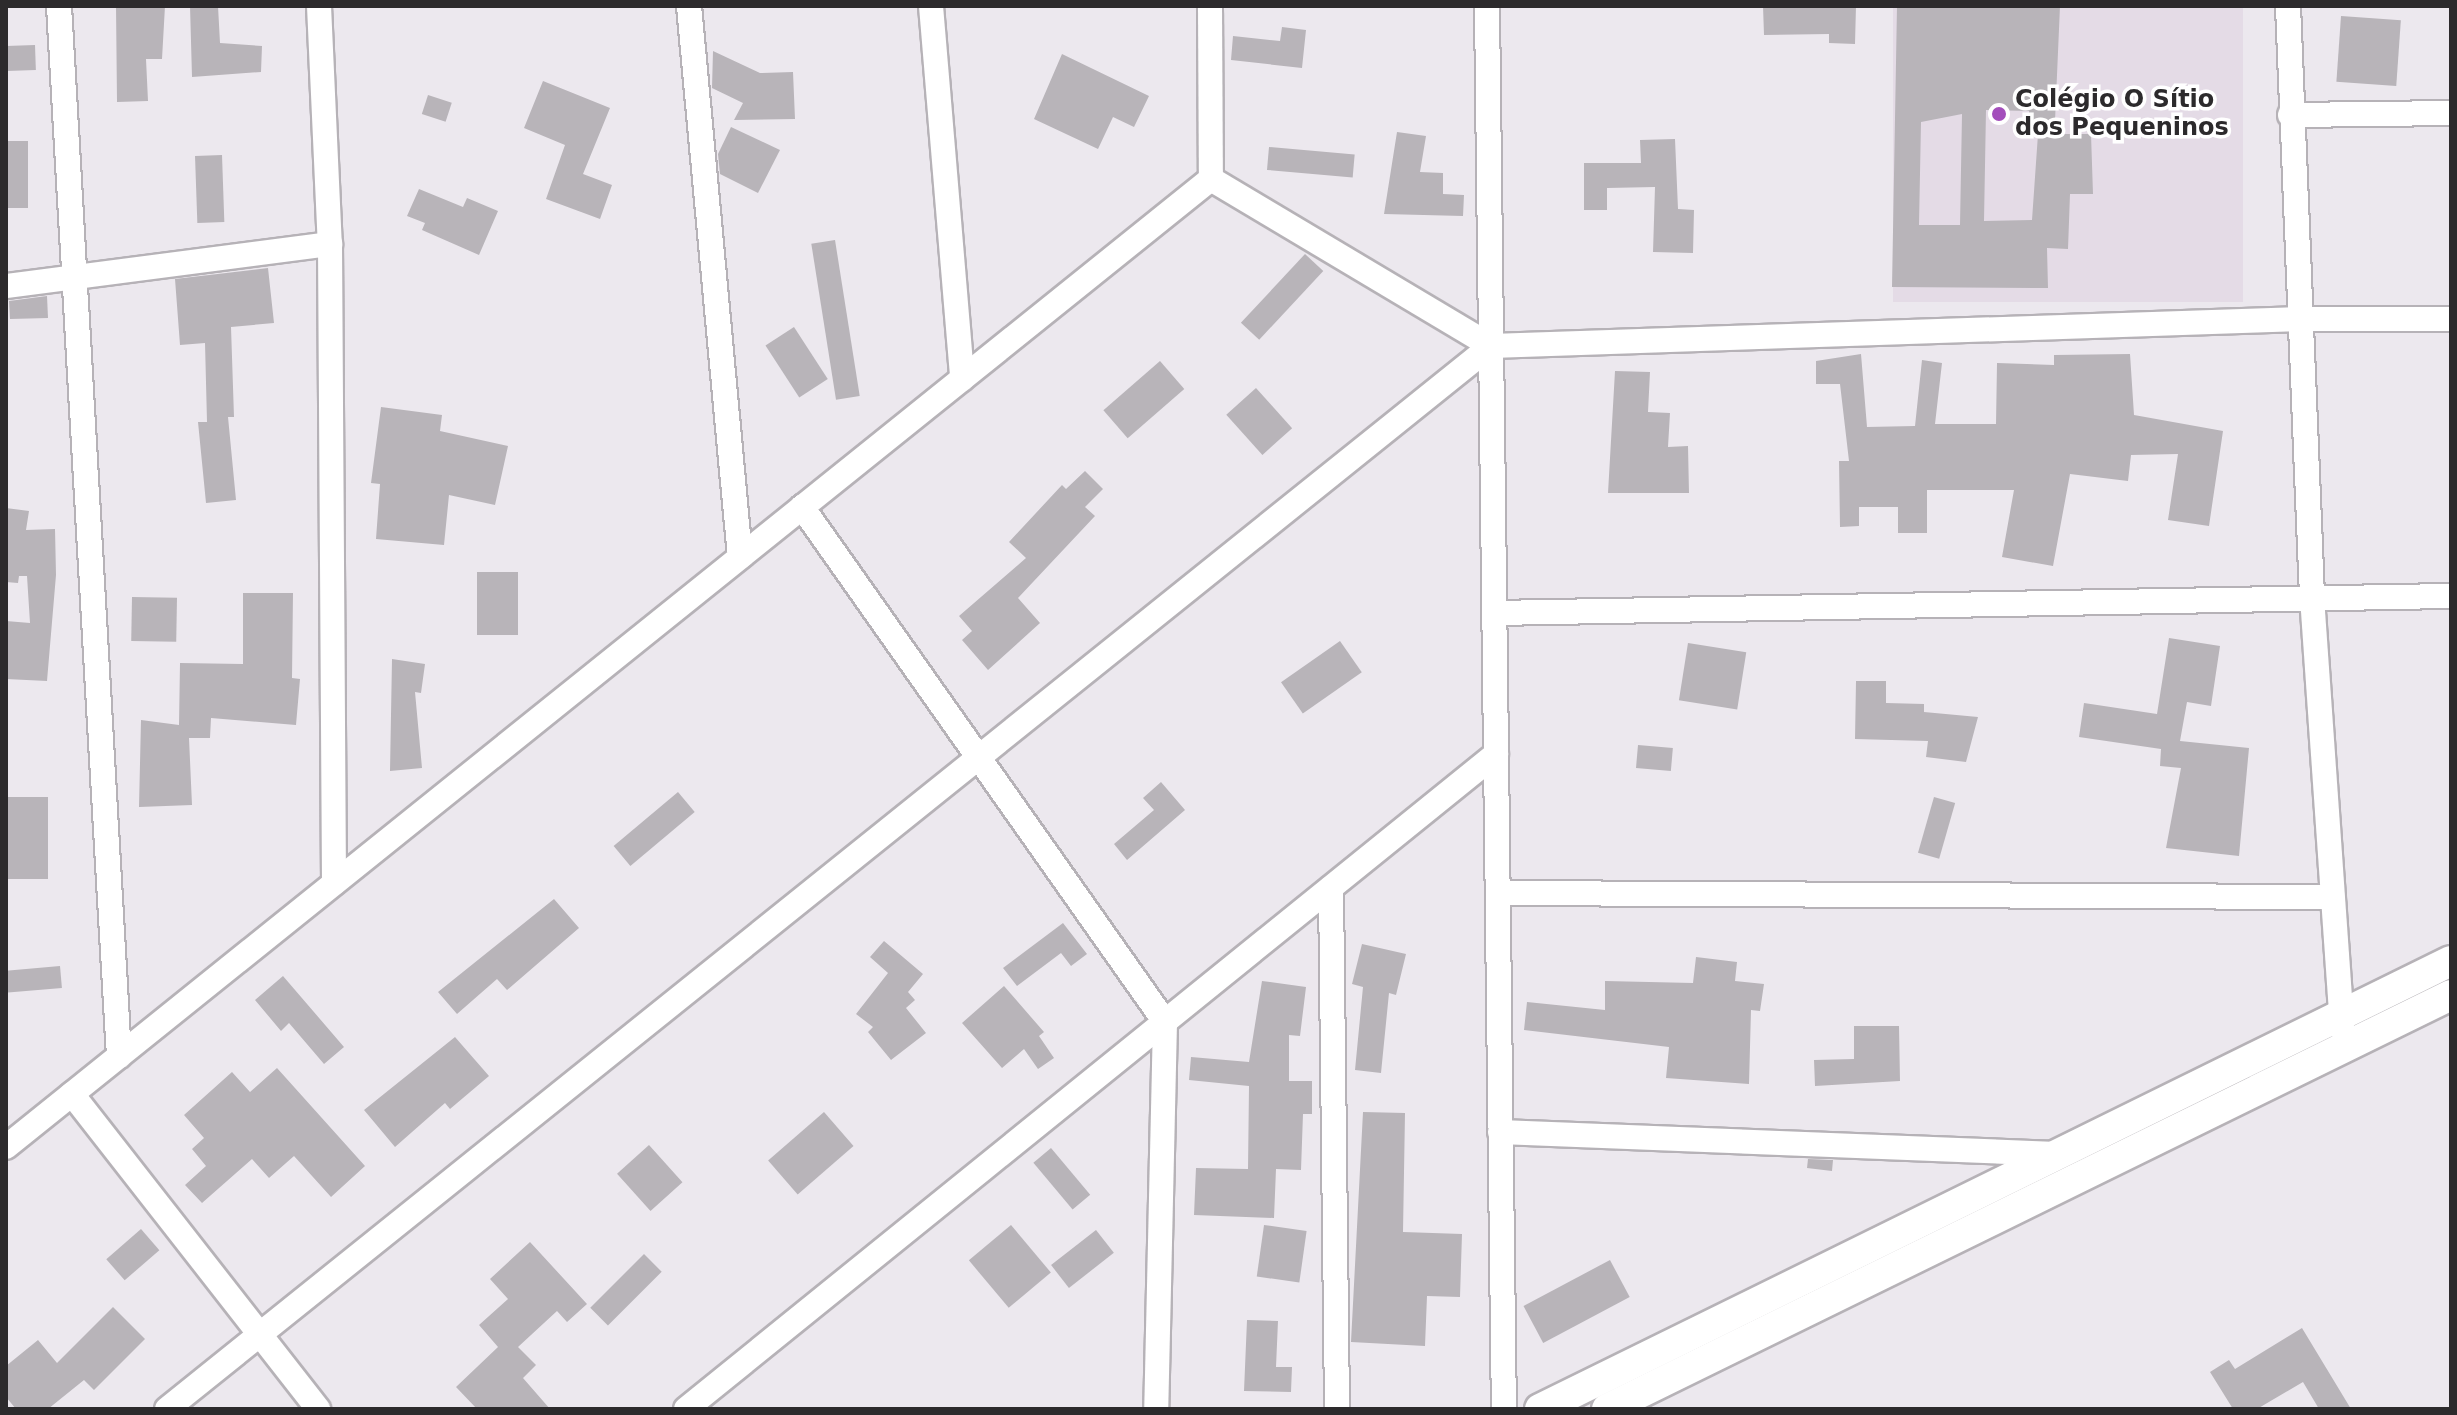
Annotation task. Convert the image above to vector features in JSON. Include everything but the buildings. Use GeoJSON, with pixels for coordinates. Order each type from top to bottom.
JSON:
{"type":"FeatureCollection","features":[{"type":"Feature","properties":{"kind":"street"},"geometry":{"type":"LineString","coordinates":[[59,6],[119,1056]]}},
{"type":"Feature","properties":{"kind":"street"},"geometry":{"type":"LineString","coordinates":[[319,6],[330,244],[334,883]]}},
{"type":"Feature","properties":{"kind":"street"},"geometry":{"type":"LineString","coordinates":[[689,6],[740,557]]}},
{"type":"Feature","properties":{"kind":"street"},"geometry":{"type":"LineString","coordinates":[[931,6],[962,379]]}},
{"type":"Feature","properties":{"kind":"street"},"geometry":{"type":"LineString","coordinates":[[1210,6],[1211,179]]}},
{"type":"Feature","properties":{"kind":"street"},"geometry":{"type":"LineString","coordinates":[[1487,6],[1504,1409]]}},
{"type":"Feature","properties":{"kind":"street"},"geometry":{"type":"LineString","coordinates":[[2288,6],[2290,115],[2302,319],[2312,597],[2330,897],[2339,1016],[2345,1047]]}},
{"type":"Feature","properties":{"kind":"street"},"geometry":{"type":"LineString","coordinates":[[2290,115],[2451,113]]}},
{"type":"Feature","properties":{"kind":"street"},"geometry":{"type":"LineString","coordinates":[[6,1147],[1211,179]]}},
{"type":"Feature","properties":{"kind":"street"},"geometry":{"type":"LineString","coordinates":[[1211,179],[1491,346],[2302,319],[2451,319]]}},
{"type":"Feature","properties":{"kind":"street"},"geometry":{"type":"LineString","coordinates":[[6,286],[330,244]]}},
{"type":"Feature","properties":{"kind":"street"},"geometry":{"type":"LineString","coordinates":[[167,1409],[1491,346]]}},
{"type":"Feature","properties":{"kind":"street"},"geometry":{"type":"LineString","coordinates":[[802,507],[1165,1022],[1156,1409]]}},
{"type":"Feature","properties":{"kind":"street"},"geometry":{"type":"LineString","coordinates":[[1494,613],[2451,596]]}},
{"type":"Feature","properties":{"kind":"street"},"geometry":{"type":"LineString","coordinates":[[686,1409],[1496,754]]}},
{"type":"Feature","properties":{"kind":"street"},"geometry":{"type":"LineString","coordinates":[[1331,888],[1337,1409]]}},
{"type":"Feature","properties":{"kind":"street"},"geometry":{"type":"LineString","coordinates":[[1498,893],[2330,897]]}},
{"type":"Feature","properties":{"kind":"street"},"geometry":{"type":"LineString","coordinates":[[1540,1409],[2451,961]]}},
{"type":"Feature","properties":{"kind":"street"},"geometry":{"type":"LineString","coordinates":[[1607,1409],[2451,995]]}},
{"type":"Feature","properties":{"kind":"street"},"geometry":{"type":"LineString","coordinates":[[72,1094],[318,1409]]}},
{"type":"Feature","properties":{"kind":"street"},"geometry":{"type":"LineString","coordinates":[[1500,1132],[2057,1154]]}},
{"type":"Feature","properties":{"kind":"shaded area"},"geometry":{"type":"Polygon","coordinates":[[[1893,6],[2243,6],[2243,302],[1893,302],[1893,6]]]}},
{"type":"Feature","properties":{"kind":"place","name":"Colégio O Sítio dos Pequeninos"},"geometry":{"type":"Point","coordinates":[1999,114]}}]}
